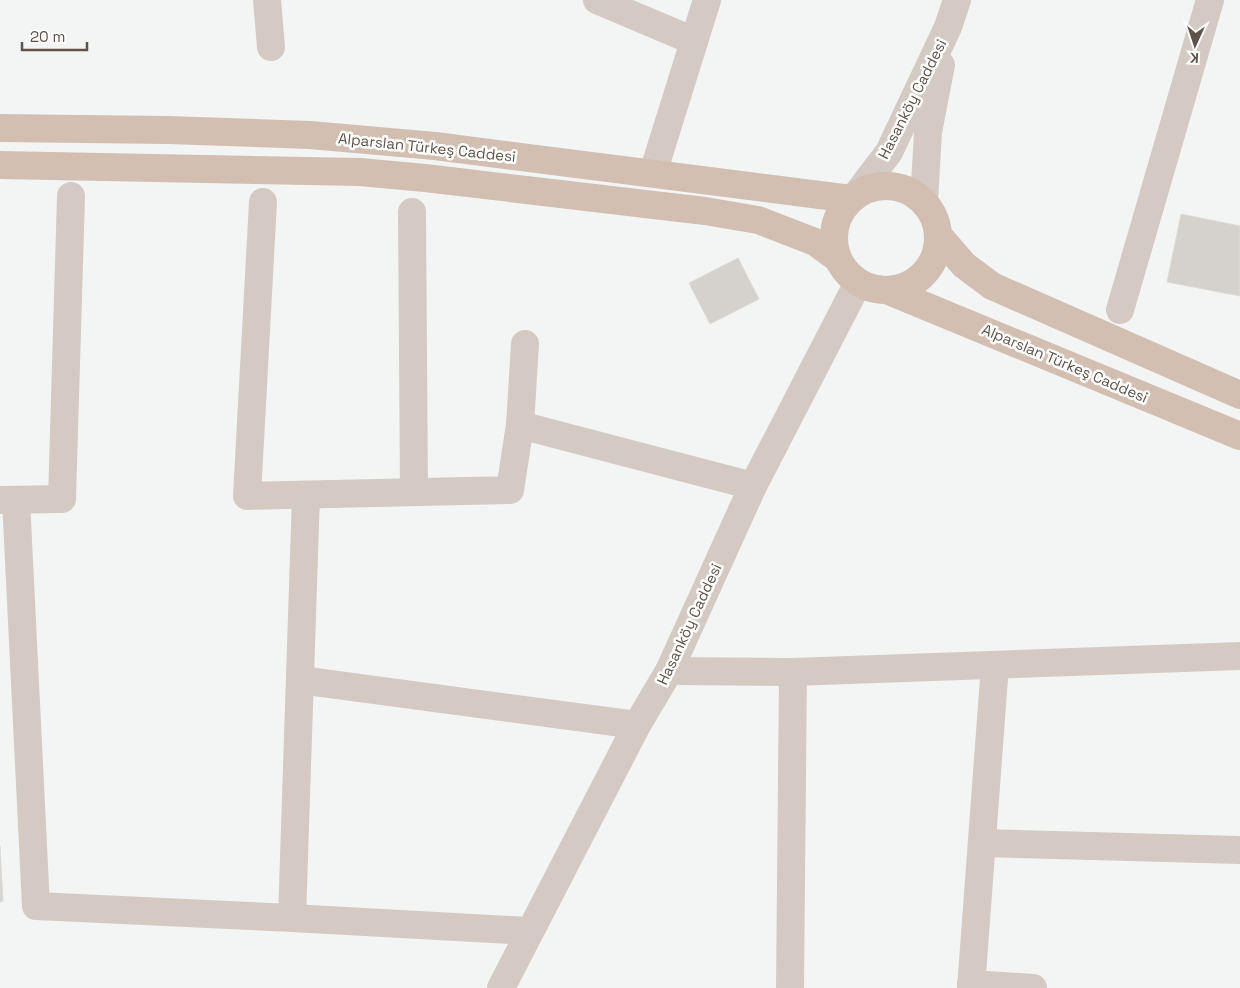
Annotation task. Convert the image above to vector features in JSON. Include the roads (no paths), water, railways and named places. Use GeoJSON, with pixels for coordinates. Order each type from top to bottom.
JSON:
{"type":"FeatureCollection","features":[{"type":"Feature","properties":{"kind":"main road","name":"Alparslan Türkeş Caddesi"},"geometry":{"type":"LineString","coordinates":[[0,128],[168,130],[310,135],[435,146],[854,196]]}},
{"type":"Feature","properties":{"kind":"main road","name":"Alparslan Türkeş Caddesi"},"geometry":{"type":"LineString","coordinates":[[0,165],[360,172],[426,178],[705,211],[758,220],[815,242],[836,258]]}},
{"type":"Feature","properties":{"kind":"main road"},"geometry":{"type":"LineString","coordinates":[[892,186],[910,192],[924,202],[934,218],[938,235],[937,252],[930,267],[919,279],[905,287],[889,291],[873,289],[858,283],[845,272],[836,258],[833,240],[835,222],[844,206],[854,196],[874,187],[892,186]]}},
{"type":"Feature","properties":{"kind":"main road"},"geometry":{"type":"LineString","coordinates":[[938,235],[964,265],[992,286],[1240,395]]}},
{"type":"Feature","properties":{"kind":"main road","name":"Alparslan Türkeş Caddesi"},"geometry":{"type":"LineString","coordinates":[[889,291],[1240,436]]}},
{"type":"Feature","properties":{"kind":"street"},"geometry":{"type":"LineString","coordinates":[[267,0],[272,47]]}},
{"type":"Feature","properties":{"kind":"street"},"geometry":{"type":"LineString","coordinates":[[597,0],[694,41]]}},
{"type":"Feature","properties":{"kind":"street"},"geometry":{"type":"LineString","coordinates":[[653,173],[707,0]]}},
{"type":"Feature","properties":{"kind":"street","name":"Hasanköy Caddesi"},"geometry":{"type":"LineString","coordinates":[[854,196],[889,152],[948,27],[957,0]]}},
{"type":"Feature","properties":{"kind":"street"},"geometry":{"type":"LineString","coordinates":[[1120,310],[1210,0]]}},
{"type":"Feature","properties":{"kind":"street","name":"Hasanköy Caddesi"},"geometry":{"type":"LineString","coordinates":[[924,202],[924,173],[928,132],[948,27]]}},
{"type":"Feature","properties":{"kind":"street"},"geometry":{"type":"LineString","coordinates":[[71,196],[62,499],[8,500],[36,906],[529,931]]}},
{"type":"Feature","properties":{"kind":"street"},"geometry":{"type":"LineString","coordinates":[[262,202],[247,496],[510,490],[520,425],[525,344]]}},
{"type":"Feature","properties":{"kind":"street"},"geometry":{"type":"LineString","coordinates":[[412,212],[414,491]]}},
{"type":"Feature","properties":{"kind":"street","name":"Hasanköy Caddesi"},"geometry":{"type":"LineString","coordinates":[[501,988],[637,724],[669,671],[753,486],[858,283]]}},
{"type":"Feature","properties":{"kind":"street"},"geometry":{"type":"LineString","coordinates":[[520,425],[753,486]]}},
{"type":"Feature","properties":{"kind":"street"},"geometry":{"type":"LineString","coordinates":[[292,918],[306,495]]}},
{"type":"Feature","properties":{"kind":"street"},"geometry":{"type":"LineString","coordinates":[[669,671],[793,672],[1240,656]]}},
{"type":"Feature","properties":{"kind":"street"},"geometry":{"type":"LineString","coordinates":[[995,665],[971,986],[1033,988]]}},
{"type":"Feature","properties":{"kind":"street"},"geometry":{"type":"LineString","coordinates":[[790,988],[793,672]]}},
{"type":"Feature","properties":{"kind":"street"},"geometry":{"type":"LineString","coordinates":[[300,680],[637,724]]}},
{"type":"Feature","properties":{"kind":"street"},"geometry":{"type":"LineString","coordinates":[[982,843],[1240,850]]}}]}
